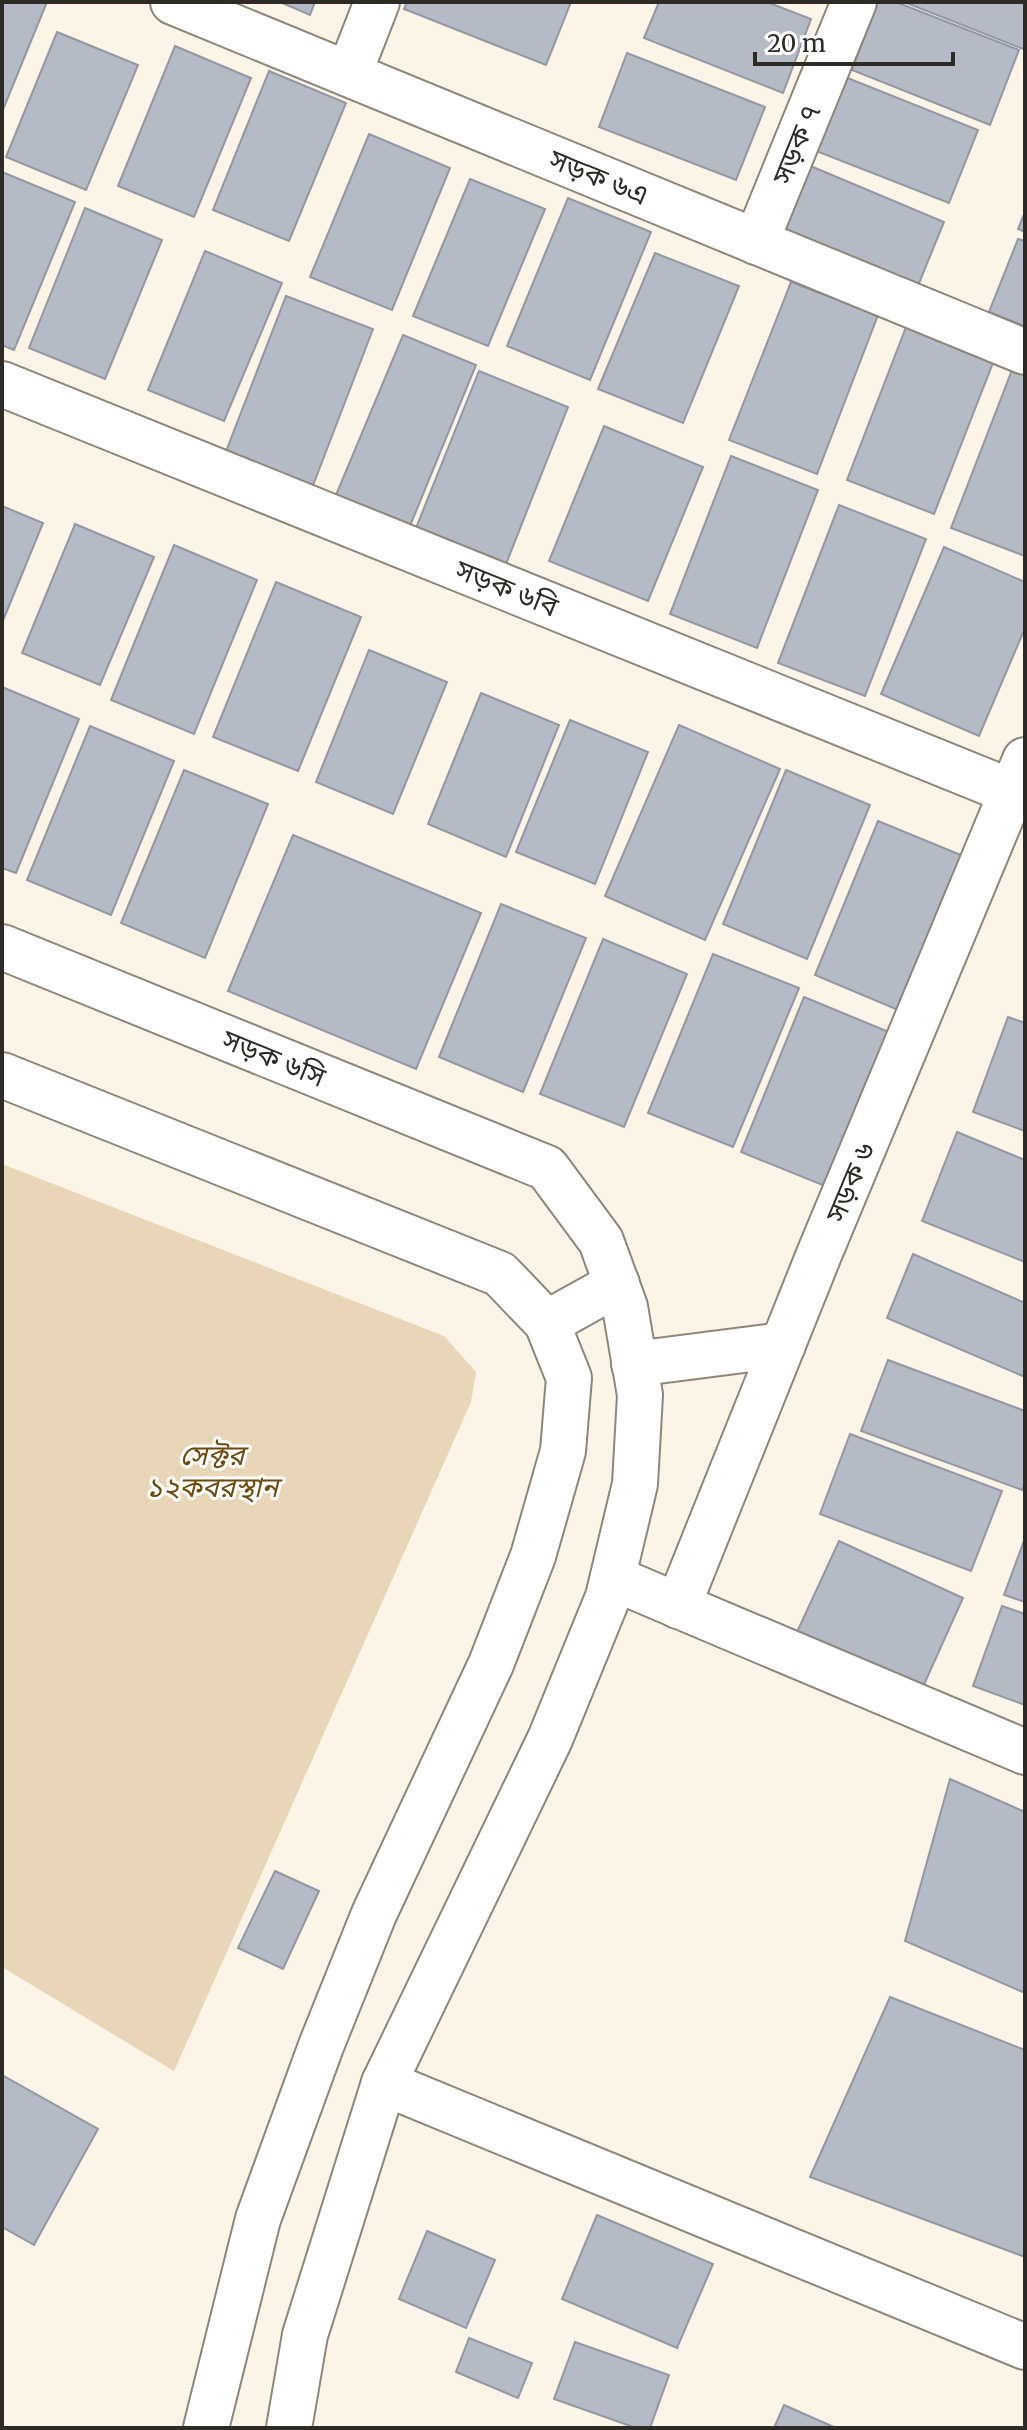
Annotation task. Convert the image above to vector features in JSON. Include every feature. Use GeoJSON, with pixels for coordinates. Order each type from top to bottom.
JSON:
{"type":"FeatureCollection","features":[{"type":"Feature","properties":{"kind":"street","name":"সড়ক ৬এ"},"geometry":{"type":"LineString","coordinates":[[173,2],[1025,352]]}},
{"type":"Feature","properties":{"kind":"street"},"geometry":{"type":"LineString","coordinates":[[349,74],[377,2]]}},
{"type":"Feature","properties":{"kind":"street","name":"সড়ক ৭"},"geometry":{"type":"LineString","coordinates":[[756,242],[854,2]]}},
{"type":"Feature","properties":{"kind":"street","name":"সড়ক ৬বি"},"geometry":{"type":"LineString","coordinates":[[2,384],[1019,776]]}},
{"type":"Feature","properties":{"kind":"street","name":"সড়ক ৬"},"geometry":{"type":"LineString","coordinates":[[678,1606],[1019,776]]}},
{"type":"Feature","properties":{"kind":"street","name":"সড়ক ৬সি"},"geometry":{"type":"LineString","coordinates":[[2,947],[547,1168],[601,1241],[617,1284]]}},
{"type":"Feature","properties":{"kind":"street"},"geometry":{"type":"LineString","coordinates":[[2,1075],[500,1274],[547,1323],[569,1378],[563,1451],[533,1556],[481,1688],[374,1914],[321,2046],[258,2219],[206,2428]]}},
{"type":"Feature","properties":{"kind":"street"},"geometry":{"type":"LineString","coordinates":[[289,2428],[305,2335],[384,2083],[550,1739],[608,1597],[635,1484],[640,1395],[625,1307],[617,1284],[547,1323]]}},
{"type":"Feature","properties":{"kind":"street"},"geometry":{"type":"LineString","coordinates":[[634,1364],[783,1345]]}},
{"type":"Feature","properties":{"kind":"street"},"geometry":{"type":"LineString","coordinates":[[613,1578],[1025,1752]]}},
{"type":"Feature","properties":{"kind":"street"},"geometry":{"type":"LineString","coordinates":[[384,2083],[1025,2347]]}},
{"type":"Feature","properties":{"kind":"green space","name":"সেক্টর ১২কবরস্থান"},"geometry":{"type":"Polygon","coordinates":[[[2,1164],[444,1336],[476,1372],[471,1402],[174,2071],[2,1967],[2,1164]]]}},
{"type":"Feature","properties":{"kind":"building"},"geometry":{"type":"Polygon","coordinates":[[[2,2],[47,2],[2,112],[2,2]]]}},
{"type":"Feature","properties":{"kind":"building"},"geometry":{"type":"Polygon","coordinates":[[[280,2],[315,2],[310,15],[280,2]]]}},
{"type":"Feature","properties":{"kind":"building"},"geometry":{"type":"Polygon","coordinates":[[[407,2],[571,2],[546,65],[404,9],[407,2]]]}},
{"type":"Feature","properties":{"kind":"building"},"geometry":{"type":"Polygon","coordinates":[[[659,2],[767,2],[811,19],[783,93],[644,38],[659,2]]]}},
{"type":"Feature","properties":{"kind":"building"},"geometry":{"type":"Polygon","coordinates":[[[878,2],[896,2],[1019,50],[990,125],[852,70],[878,2]]]}},
{"type":"Feature","properties":{"kind":"building"},"geometry":{"type":"Polygon","coordinates":[[[904,2],[1025,2],[1025,44],[1023,49],[904,2]]]}},
{"type":"Feature","properties":{"kind":"building"},"geometry":{"type":"Polygon","coordinates":[[[57,32],[138,65],[86,190],[6,157],[57,32]]]}},
{"type":"Feature","properties":{"kind":"building"},"geometry":{"type":"Polygon","coordinates":[[[175,46],[251,78],[194,217],[118,186],[175,46]]]}},
{"type":"Feature","properties":{"kind":"building"},"geometry":{"type":"Polygon","coordinates":[[[627,53],[765,107],[736,180],[599,127],[627,53]]]}},
{"type":"Feature","properties":{"kind":"building"},"geometry":{"type":"Polygon","coordinates":[[[269,71],[346,103],[289,241],[213,210],[269,71]]]}},
{"type":"Feature","properties":{"kind":"building"},"geometry":{"type":"Polygon","coordinates":[[[840,75],[978,130],[949,203],[811,149],[840,75]]]}},
{"type":"Feature","properties":{"kind":"building"},"geometry":{"type":"Polygon","coordinates":[[[369,134],[450,168],[392,310],[310,277],[369,134]]]}},
{"type":"Feature","properties":{"kind":"building"},"geometry":{"type":"Polygon","coordinates":[[[801,162],[944,222],[915,293],[772,233],[801,162]]]}},
{"type":"Feature","properties":{"kind":"building"},"geometry":{"type":"Polygon","coordinates":[[[2,172],[75,202],[14,350],[2,345],[2,172]]]}},
{"type":"Feature","properties":{"kind":"building"},"geometry":{"type":"Polygon","coordinates":[[[470,179],[545,209],[488,346],[413,316],[470,179]]]}},
{"type":"Feature","properties":{"kind":"building"},"geometry":{"type":"Polygon","coordinates":[[[568,198],[651,232],[590,380],[507,346],[568,198]]]}},
{"type":"Feature","properties":{"kind":"building"},"geometry":{"type":"Polygon","coordinates":[[[85,208],[162,240],[105,379],[29,348],[85,208]]]}},
{"type":"Feature","properties":{"kind":"building"},"geometry":{"type":"Polygon","coordinates":[[[1025,212],[1025,232],[1018,229],[1025,212]]]}},
{"type":"Feature","properties":{"kind":"building"},"geometry":{"type":"Polygon","coordinates":[[[1018,239],[1025,241],[1025,326],[989,312],[1018,239]]]}},
{"type":"Feature","properties":{"kind":"building"},"geometry":{"type":"Polygon","coordinates":[[[205,251],[282,283],[224,421],[148,390],[205,251]]]}},
{"type":"Feature","properties":{"kind":"building"},"geometry":{"type":"Polygon","coordinates":[[[655,253],[739,286],[683,423],[598,389],[655,253]]]}},
{"type":"Feature","properties":{"kind":"building"},"geometry":{"type":"Polygon","coordinates":[[[791,282],[878,315],[817,474],[729,440],[791,282]]]}},
{"type":"Feature","properties":{"kind":"building"},"geometry":{"type":"Polygon","coordinates":[[[286,296],[373,329],[312,488],[225,454],[286,296]]]}},
{"type":"Feature","properties":{"kind":"building"},"geometry":{"type":"Polygon","coordinates":[[[908,322],[996,355],[934,514],[847,480],[908,322]]]}},
{"type":"Feature","properties":{"kind":"building"},"geometry":{"type":"Polygon","coordinates":[[[403,335],[476,365],[410,526],[336,495],[403,335]]]}},
{"type":"Feature","properties":{"kind":"building"},"geometry":{"type":"Polygon","coordinates":[[[1012,370],[1025,375],[1025,556],[951,528],[1012,370]]]}},
{"type":"Feature","properties":{"kind":"building"},"geometry":{"type":"Polygon","coordinates":[[[479,371],[568,407],[506,564],[416,528],[479,371]]]}},
{"type":"Feature","properties":{"kind":"building"},"geometry":{"type":"Polygon","coordinates":[[[604,426],[703,467],[648,601],[549,561],[604,426]]]}},
{"type":"Feature","properties":{"kind":"building"},"geometry":{"type":"Polygon","coordinates":[[[731,456],[818,490],[757,648],[670,614],[731,456]]]}},
{"type":"Feature","properties":{"kind":"building"},"geometry":{"type":"Polygon","coordinates":[[[839,505],[926,539],[865,696],[778,663],[839,505]]]}},
{"type":"Feature","properties":{"kind":"building"},"geometry":{"type":"Polygon","coordinates":[[[2,506],[43,523],[2,623],[2,506]]]}},
{"type":"Feature","properties":{"kind":"building"},"geometry":{"type":"Polygon","coordinates":[[[75,524],[154,557],[100,685],[22,653],[75,524]]]}},
{"type":"Feature","properties":{"kind":"building"},"geometry":{"type":"Polygon","coordinates":[[[174,545],[257,580],[194,734],[111,700],[174,545]]]}},
{"type":"Feature","properties":{"kind":"building"},"geometry":{"type":"Polygon","coordinates":[[[944,547],[1025,582],[1025,628],[979,736],[881,694],[944,547]]]}},
{"type":"Feature","properties":{"kind":"building"},"geometry":{"type":"Polygon","coordinates":[[[276,582],[361,617],[298,771],[213,737],[276,582]]]}},
{"type":"Feature","properties":{"kind":"building"},"geometry":{"type":"Polygon","coordinates":[[[369,650],[447,682],[393,814],[316,782],[369,650]]]}},
{"type":"Feature","properties":{"kind":"building"},"geometry":{"type":"Polygon","coordinates":[[[2,687],[79,719],[16,873],[2,868],[2,687]]]}},
{"type":"Feature","properties":{"kind":"building"},"geometry":{"type":"Polygon","coordinates":[[[481,693],[559,725],[506,857],[428,824],[481,693]]]}},
{"type":"Feature","properties":{"kind":"building"},"geometry":{"type":"Polygon","coordinates":[[[570,720],[648,752],[595,884],[516,852],[570,720]]]}},
{"type":"Feature","properties":{"kind":"building"},"geometry":{"type":"Polygon","coordinates":[[[679,725],[780,769],[705,940],[605,896],[679,725]]]}},
{"type":"Feature","properties":{"kind":"building"},"geometry":{"type":"Polygon","coordinates":[[[90,726],[174,761],[111,915],[27,880],[90,726]]]}},
{"type":"Feature","properties":{"kind":"building"},"geometry":{"type":"Polygon","coordinates":[[[184,770],[268,804],[205,958],[121,923],[184,770]]]}},
{"type":"Feature","properties":{"kind":"building"},"geometry":{"type":"Polygon","coordinates":[[[786,770],[870,805],[807,959],[723,924],[786,770]]]}},
{"type":"Feature","properties":{"kind":"building"},"geometry":{"type":"Polygon","coordinates":[[[878,821],[961,855],[898,1010],[815,975],[878,821]]]}},
{"type":"Feature","properties":{"kind":"building"},"geometry":{"type":"Polygon","coordinates":[[[293,835],[481,913],[416,1069],[228,991],[293,835]]]}},
{"type":"Feature","properties":{"kind":"building"},"geometry":{"type":"Polygon","coordinates":[[[501,904],[586,938],[523,1092],[439,1057],[501,904]]]}},
{"type":"Feature","properties":{"kind":"building"},"geometry":{"type":"Polygon","coordinates":[[[603,939],[687,974],[624,1127],[540,1094],[603,939]]]}},
{"type":"Feature","properties":{"kind":"building"},"geometry":{"type":"Polygon","coordinates":[[[713,954],[799,988],[733,1147],[648,1113],[713,954]]]}},
{"type":"Feature","properties":{"kind":"building"},"geometry":{"type":"Polygon","coordinates":[[[804,997],[889,1032],[825,1186],[741,1152],[804,997]]]}},
{"type":"Feature","properties":{"kind":"building"},"geometry":{"type":"Polygon","coordinates":[[[1008,1017],[1025,1023],[1025,1131],[973,1112],[1008,1017]]]}},
{"type":"Feature","properties":{"kind":"building"},"geometry":{"type":"Polygon","coordinates":[[[957,1132],[1025,1160],[1025,1262],[922,1221],[957,1132]]]}},
{"type":"Feature","properties":{"kind":"building"},"geometry":{"type":"Polygon","coordinates":[[[913,1254],[1025,1303],[1025,1377],[887,1318],[913,1254]]]}},
{"type":"Feature","properties":{"kind":"building"},"geometry":{"type":"Polygon","coordinates":[[[888,1360],[1025,1411],[1025,1482],[1022,1490],[861,1431],[888,1360]]]}},
{"type":"Feature","properties":{"kind":"building"},"geometry":{"type":"Polygon","coordinates":[[[850,1434],[1002,1491],[971,1571],[820,1514],[850,1434]]]}},
{"type":"Feature","properties":{"kind":"building"},"geometry":{"type":"Polygon","coordinates":[[[1025,1538],[1025,1602],[1004,1595],[1025,1538]]]}},
{"type":"Feature","properties":{"kind":"building"},"geometry":{"type":"Polygon","coordinates":[[[839,1541],[963,1598],[922,1689],[797,1632],[839,1541]]]}},
{"type":"Feature","properties":{"kind":"building"},"geometry":{"type":"Polygon","coordinates":[[[1002,1606],[1025,1614],[1025,1705],[973,1686],[1002,1606]]]}},
{"type":"Feature","properties":{"kind":"building"},"geometry":{"type":"Polygon","coordinates":[[[950,1779],[1025,1812],[1025,1993],[905,1941],[950,1779]]]}},
{"type":"Feature","properties":{"kind":"building"},"geometry":{"type":"Polygon","coordinates":[[[275,1871],[319,1891],[283,1969],[238,1948],[275,1871]]]}},
{"type":"Feature","properties":{"kind":"building"},"geometry":{"type":"Polygon","coordinates":[[[890,1997],[1025,2050],[1025,2257],[810,2177],[890,1997]]]}},
{"type":"Feature","properties":{"kind":"building"},"geometry":{"type":"Polygon","coordinates":[[[2,2075],[98,2129],[34,2245],[2,2227],[2,2075]]]}},
{"type":"Feature","properties":{"kind":"building"},"geometry":{"type":"Polygon","coordinates":[[[597,2215],[713,2264],[677,2348],[562,2299],[597,2215]]]}},
{"type":"Feature","properties":{"kind":"building"},"geometry":{"type":"Polygon","coordinates":[[[427,2231],[495,2260],[466,2328],[399,2299],[427,2231]]]}},
{"type":"Feature","properties":{"kind":"building"},"geometry":{"type":"Polygon","coordinates":[[[469,2338],[532,2363],[518,2398],[456,2372],[469,2338]]]}},
{"type":"Feature","properties":{"kind":"building"},"geometry":{"type":"Polygon","coordinates":[[[575,2342],[669,2375],[650,2428],[636,2428],[554,2399],[575,2342]]]}},
{"type":"Feature","properties":{"kind":"building"},"geometry":{"type":"Polygon","coordinates":[[[784,2405],[836,2428],[774,2428],[784,2405]]]}}]}
